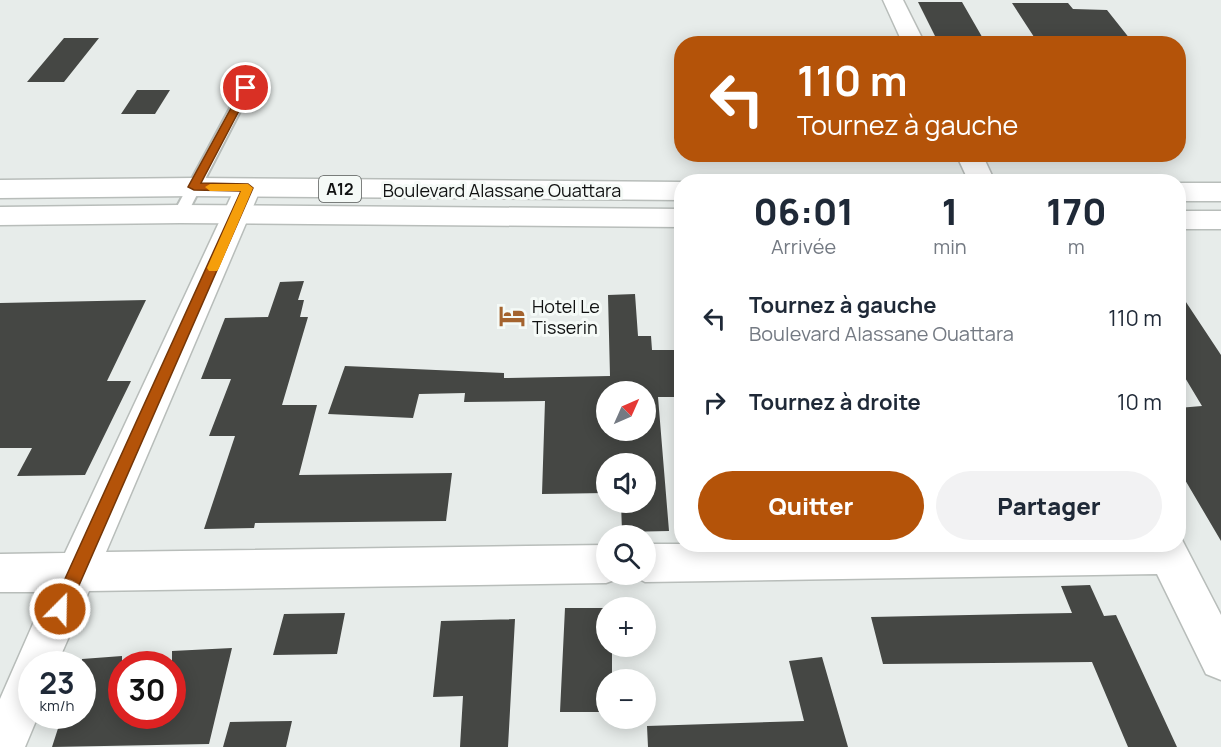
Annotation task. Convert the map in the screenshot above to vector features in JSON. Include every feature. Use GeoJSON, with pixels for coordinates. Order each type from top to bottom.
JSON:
{"type":"FeatureCollection","features":[{"type":"Feature","properties":{"kind":"street"},"geometry":{"type":"LineString","coordinates":[[893,0],[910,36]]}},
{"type":"Feature","properties":{"kind":"street","name":"Boulevard Alassane Ouattara"},"geometry":{"type":"LineString","coordinates":[[0,189],[194,187],[243,201],[674,218]]}},
{"type":"Feature","properties":{"kind":"street","name":"Boulevard Alassane Ouattara"},"geometry":{"type":"LineString","coordinates":[[0,216],[180,214],[243,201],[674,191]]}},
{"type":"Feature","properties":{"kind":"street"},"geometry":{"type":"LineString","coordinates":[[1186,192],[1221,192]]}},
{"type":"Feature","properties":{"kind":"street"},"geometry":{"type":"LineString","coordinates":[[42,651],[243,201]]}},
{"type":"Feature","properties":{"kind":"street"},"geometry":{"type":"LineString","coordinates":[[1186,220],[1221,220]]}},
{"type":"Feature","properties":{"kind":"street"},"geometry":{"type":"LineString","coordinates":[[656,563],[1085,552]]}},
{"type":"Feature","properties":{"kind":"street"},"geometry":{"type":"LineString","coordinates":[[1166,552],[1221,659]]}},
{"type":"Feature","properties":{"kind":"street"},"geometry":{"type":"LineString","coordinates":[[0,573],[596,564]]}},
{"type":"Feature","properties":{"kind":"street"},"geometry":{"type":"LineString","coordinates":[[2,747],[18,709]]}},
{"type":"Feature","properties":{"kind":"lane"},"geometry":{"type":"LineString","coordinates":[[180,214],[246,88]]}},
{"type":"Feature","properties":{"kind":"building"},"geometry":{"type":"Polygon","coordinates":[[[918,2],[962,2],[982,36],[935,36],[918,2]]]}},
{"type":"Feature","properties":{"kind":"building"},"geometry":{"type":"Polygon","coordinates":[[[1012,3],[1068,3],[1073,9],[1107,10],[1128,36],[1033,36],[1012,3]]]}},
{"type":"Feature","properties":{"kind":"building"},"geometry":{"type":"Polygon","coordinates":[[[64,38],[99,38],[64,82],[27,82],[64,38]]]}},
{"type":"Feature","properties":{"kind":"building"},"geometry":{"type":"Polygon","coordinates":[[[137,90],[170,90],[155,114],[121,114],[137,90]]]}},
{"type":"Feature","properties":{"kind":"building"},"geometry":{"type":"Polygon","coordinates":[[[304,281],[298,300],[304,300],[300,317],[308,317],[282,405],[317,405],[299,475],[452,473],[446,521],[255,523],[254,528],[204,529],[235,436],[209,436],[231,379],[201,379],[225,318],[268,317],[280,282],[304,281]]]}},
{"type":"Feature","properties":{"kind":"building"},"geometry":{"type":"Polygon","coordinates":[[[635,294],[638,336],[651,336],[652,350],[674,350],[674,397],[658,397],[669,531],[656,531],[656,525],[622,525],[621,513],[656,513],[656,453],[596,453],[596,493],[542,494],[545,401],[464,402],[465,393],[419,394],[413,418],[328,414],[345,366],[504,373],[504,378],[610,376],[608,295],[635,294]]]}},
{"type":"Feature","properties":{"kind":"building"},"geometry":{"type":"Polygon","coordinates":[[[146,300],[107,381],[131,381],[85,475],[17,476],[32,448],[0,448],[0,303],[146,300]]]}},
{"type":"Feature","properties":{"kind":"building"},"geometry":{"type":"Polygon","coordinates":[[[1186,302],[1221,355],[1221,541],[1186,482],[1186,407],[1202,406],[1186,379],[1186,302]]]}},
{"type":"Feature","properties":{"kind":"building"},"geometry":{"type":"Polygon","coordinates":[[[1090,585],[1104,616],[1116,615],[1177,747],[1128,747],[1092,662],[883,664],[871,617],[1072,613],[1061,586],[1090,585]]]}},
{"type":"Feature","properties":{"kind":"building"},"geometry":{"type":"Polygon","coordinates":[[[565,608],[596,608],[596,657],[612,657],[612,669],[596,669],[596,712],[560,712],[565,608]]]}},
{"type":"Feature","properties":{"kind":"building"},"geometry":{"type":"Polygon","coordinates":[[[345,613],[337,654],[273,655],[284,614],[345,613]]]}},
{"type":"Feature","properties":{"kind":"building"},"geometry":{"type":"Polygon","coordinates":[[[515,619],[508,747],[460,747],[463,696],[433,697],[441,621],[515,619]]]}},
{"type":"Feature","properties":{"kind":"building"},"geometry":{"type":"Polygon","coordinates":[[[232,648],[209,744],[52,747],[58,729],[96,729],[96,658],[108,657],[108,729],[186,729],[186,651],[172,651],[232,648]]]}},
{"type":"Feature","properties":{"kind":"building"},"geometry":{"type":"Polygon","coordinates":[[[822,657],[848,747],[648,747],[647,729],[656,729],[656,726],[804,721],[789,661],[822,657]]]}},
{"type":"Feature","properties":{"kind":"building"},"geometry":{"type":"Polygon","coordinates":[[[292,721],[286,747],[223,747],[230,722],[292,721]]]}},
{"type":"Feature","properties":{"kind":"slow traffic"},"geometry":{"type":"LineString","coordinates":[[210,187],[248,188],[213,268]]}},
{"type":"Feature","properties":{"kind":"place","name":"Hotel Le Tisserin"},"geometry":{"type":"Point","coordinates":[512,316]}},
{"type":"Feature","properties":{"kind":"route"},"geometry":{"type":"LineString","coordinates":[[60,609],[248,188],[194,187],[246,88]]}}]}
